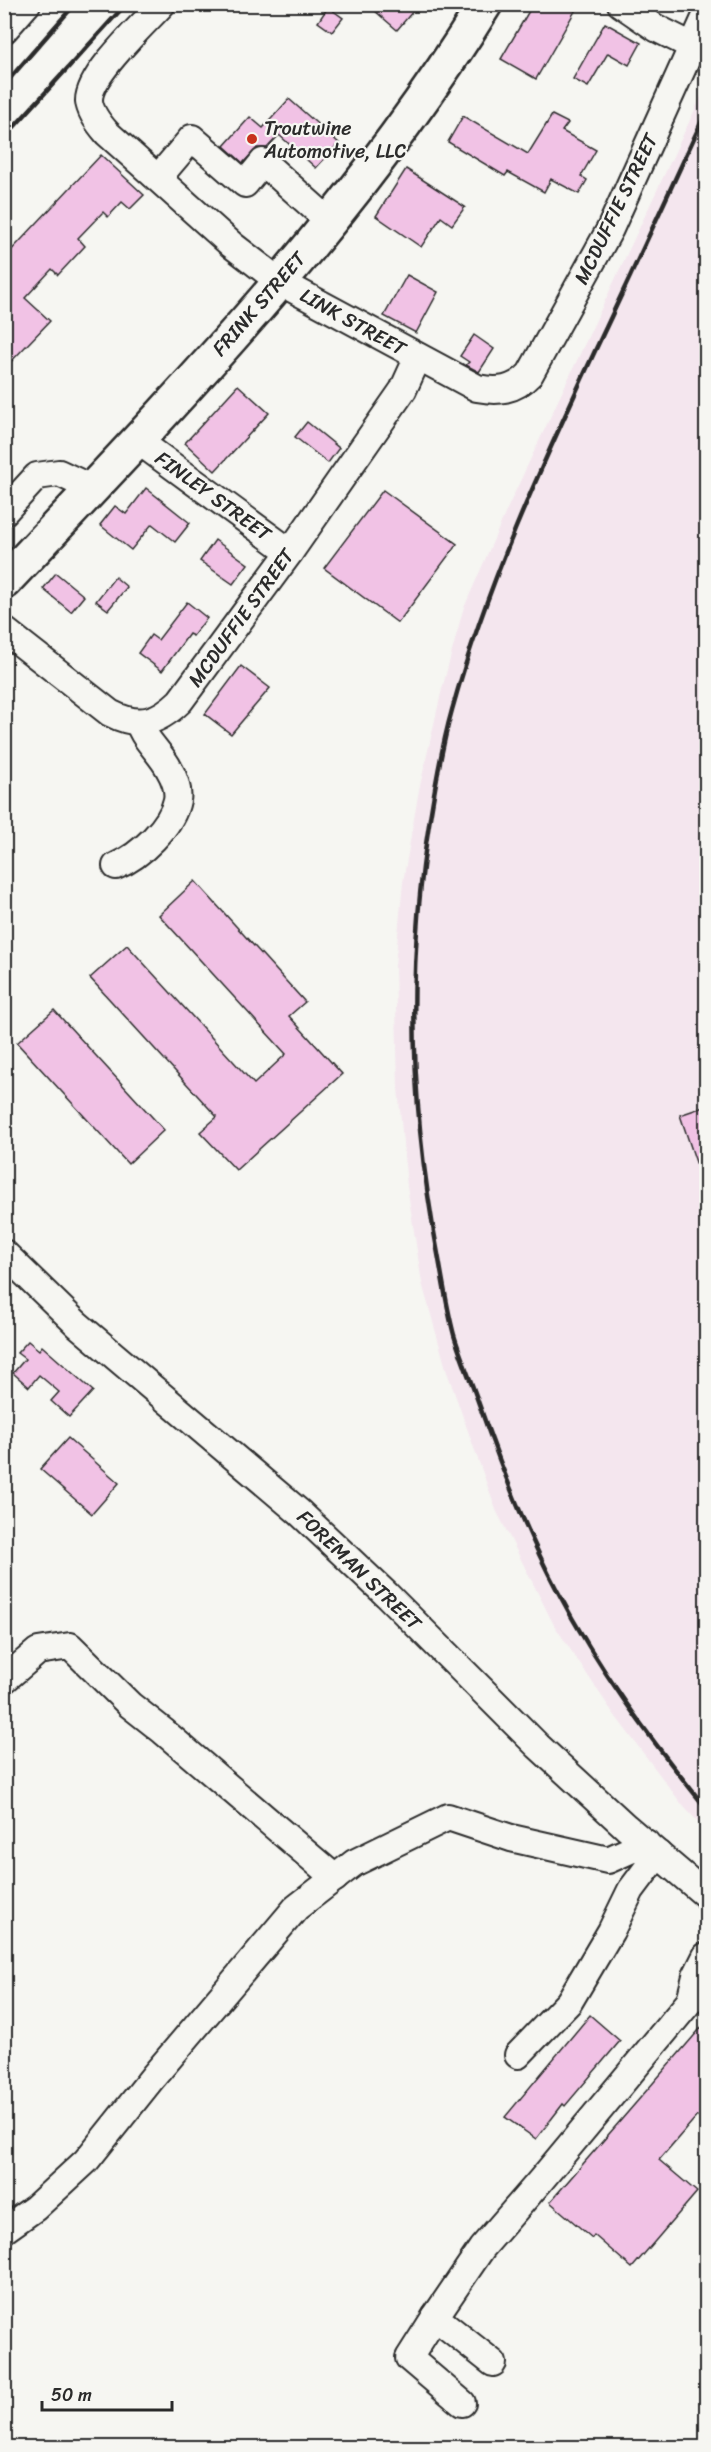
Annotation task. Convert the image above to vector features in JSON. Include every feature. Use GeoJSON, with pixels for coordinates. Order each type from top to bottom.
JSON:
{"type":"FeatureCollection","features":[{"type":"Feature","properties":{"kind":"main road","name":"FRINK STREET"},"geometry":{"type":"LineString","coordinates":[[4,582],[137,440],[280,282],[330,222],[400,130],[485,4]]}},
{"type":"Feature","properties":{"kind":"street"},"geometry":{"type":"LineString","coordinates":[[4,30],[27,4]]}},
{"type":"Feature","properties":{"kind":"street","name":"LINK STREET"},"geometry":{"type":"LineString","coordinates":[[162,4],[100,73],[92,86],[89,102],[97,121],[107,134],[232,245],[280,282],[477,388],[492,391],[508,389]]}},
{"type":"Feature","properties":{"kind":"street"},"geometry":{"type":"LineString","coordinates":[[621,4],[656,28],[692,46]]}},
{"type":"Feature","properties":{"kind":"street","name":"MCDUFFIE STREET"},"geometry":{"type":"LineString","coordinates":[[508,389],[521,384],[530,374],[610,229],[706,16]]}},
{"type":"Feature","properties":{"kind":"street"},"geometry":{"type":"LineString","coordinates":[[158,178],[192,138],[244,184],[264,162],[330,222]]}},
{"type":"Feature","properties":{"kind":"street","name":"MCDUFFIE STREET"},"geometry":{"type":"LineString","coordinates":[[140,723],[155,720],[169,712],[180,701],[290,552],[403,390],[418,357]]}},
{"type":"Feature","properties":{"kind":"street","name":"FINLEY STREET"},"geometry":{"type":"LineString","coordinates":[[137,440],[290,552]]}},
{"type":"Feature","properties":{"kind":"street"},"geometry":{"type":"LineString","coordinates":[[4,512],[37,476],[59,473],[91,488]]}},
{"type":"Feature","properties":{"kind":"street"},"geometry":{"type":"LineString","coordinates":[[4,630],[110,713],[124,720],[140,723],[144,736],[170,769],[177,799],[170,819],[141,852],[116,866]]}},
{"type":"Feature","properties":{"kind":"street","name":"FOREMAN STREET"},"geometry":{"type":"LineString","coordinates":[[4,1253],[78,1324],[298,1512],[387,1595],[515,1724],[706,1895]]}},
{"type":"Feature","properties":{"kind":"street"},"geometry":{"type":"LineString","coordinates":[[4,1680],[38,1651],[70,1646],[130,1705],[335,1878]]}},
{"type":"Feature","properties":{"kind":"street"},"geometry":{"type":"LineString","coordinates":[[4,2230],[35,2208],[86,2162],[153,2077],[296,1908],[354,1863],[448,1817],[512,1838],[608,1860],[652,1849]]}},
{"type":"Feature","properties":{"kind":"street"},"geometry":{"type":"LineString","coordinates":[[518,2055],[569,2001],[611,1931],[652,1849]]}},
{"type":"Feature","properties":{"kind":"street"},"geometry":{"type":"LineString","coordinates":[[462,2403],[409,2358],[482,2248],[690,2001],[696,1976],[706,1956]]}},
{"type":"Feature","properties":{"kind":"street"},"geometry":{"type":"LineString","coordinates":[[435,2316],[493,2363]]}},
{"type":"Feature","properties":{"kind":"shaded area"},"geometry":{"type":"Polygon","coordinates":[[[706,86],[706,1830],[684,1807],[613,1713],[554,1625],[496,1510],[447,1372],[422,1283],[407,1186],[398,1088],[395,966],[403,882],[419,790],[463,610],[508,507],[706,86]]]}},
{"type":"Feature","properties":{"kind":"building"},"geometry":{"type":"Polygon","coordinates":[[[367,4],[419,4],[397,30],[367,4]]]}},
{"type":"Feature","properties":{"kind":"building"},"geometry":{"type":"Polygon","coordinates":[[[533,4],[579,4],[536,79],[501,59],[533,4]]]}},
{"type":"Feature","properties":{"kind":"building"},"geometry":{"type":"Polygon","coordinates":[[[328,7],[343,18],[332,32],[318,22],[328,7]]]}},
{"type":"Feature","properties":{"kind":"building"},"geometry":{"type":"Polygon","coordinates":[[[605,23],[641,43],[629,65],[608,53],[588,87],[573,79],[605,23]]]}},
{"type":"Feature","properties":{"kind":"building"},"geometry":{"type":"Polygon","coordinates":[[[289,99],[339,143],[316,168],[279,135],[267,148],[257,148],[243,163],[224,146],[250,117],[263,128],[289,99]]]}},
{"type":"Feature","properties":{"kind":"building"},"geometry":{"type":"Polygon","coordinates":[[[552,115],[568,123],[562,131],[596,150],[581,176],[587,180],[579,194],[551,179],[544,192],[508,172],[505,176],[448,142],[463,116],[528,154],[552,115]]]}},
{"type":"Feature","properties":{"kind":"building"},"geometry":{"type":"Polygon","coordinates":[[[101,155],[144,195],[130,209],[122,202],[108,217],[103,212],[78,238],[85,246],[58,275],[52,269],[25,298],[50,321],[4,369],[4,258],[101,155]]]}},
{"type":"Feature","properties":{"kind":"building"},"geometry":{"type":"Polygon","coordinates":[[[406,169],[465,207],[452,225],[441,217],[421,247],[376,216],[406,169]]]}},
{"type":"Feature","properties":{"kind":"building"},"geometry":{"type":"Polygon","coordinates":[[[407,275],[438,292],[416,333],[384,316],[407,275]]]}},
{"type":"Feature","properties":{"kind":"building"},"geometry":{"type":"Polygon","coordinates":[[[474,335],[494,349],[479,372],[466,365],[469,362],[460,356],[474,335]]]}},
{"type":"Feature","properties":{"kind":"building"},"geometry":{"type":"Polygon","coordinates":[[[238,385],[269,413],[215,471],[185,443],[238,385]]]}},
{"type":"Feature","properties":{"kind":"building"},"geometry":{"type":"Polygon","coordinates":[[[307,422],[339,448],[328,463],[295,437],[307,422]]]}},
{"type":"Feature","properties":{"kind":"building"},"geometry":{"type":"Polygon","coordinates":[[[146,488],[190,523],[175,542],[152,524],[131,550],[100,525],[115,506],[126,514],[146,488]]]}},
{"type":"Feature","properties":{"kind":"building"},"geometry":{"type":"Polygon","coordinates":[[[383,490],[457,544],[398,623],[324,568],[383,490]]]}},
{"type":"Feature","properties":{"kind":"building"},"geometry":{"type":"Polygon","coordinates":[[[215,540],[248,564],[233,584],[200,561],[215,540]]]}},
{"type":"Feature","properties":{"kind":"building"},"geometry":{"type":"Polygon","coordinates":[[[56,573],[84,596],[71,612],[43,589],[56,573]]]}},
{"type":"Feature","properties":{"kind":"building"},"geometry":{"type":"Polygon","coordinates":[[[115,577],[127,587],[108,610],[96,601],[115,577]]]}},
{"type":"Feature","properties":{"kind":"building"},"geometry":{"type":"Polygon","coordinates":[[[187,602],[207,618],[193,636],[189,634],[162,671],[138,653],[151,635],[158,640],[187,602]]]}},
{"type":"Feature","properties":{"kind":"building"},"geometry":{"type":"Polygon","coordinates":[[[241,666],[270,688],[231,734],[205,714],[241,666]]]}},
{"type":"Feature","properties":{"kind":"building"},"geometry":{"type":"Polygon","coordinates":[[[195,881],[305,1002],[289,1016],[342,1074],[236,1170],[200,1132],[217,1117],[90,978],[127,945],[254,1084],[286,1054],[159,915],[195,881]]]}},
{"type":"Feature","properties":{"kind":"building"},"geometry":{"type":"Polygon","coordinates":[[[54,1010],[164,1130],[128,1164],[17,1043],[54,1010]]]}},
{"type":"Feature","properties":{"kind":"building"},"geometry":{"type":"Polygon","coordinates":[[[706,1106],[706,1185],[704,1186],[680,1115],[706,1106]]]}},
{"type":"Feature","properties":{"kind":"building"},"geometry":{"type":"Polygon","coordinates":[[[28,1341],[39,1350],[42,1346],[93,1391],[69,1417],[51,1401],[59,1392],[39,1375],[29,1387],[13,1373],[25,1359],[17,1353],[28,1341]]]}},
{"type":"Feature","properties":{"kind":"building"},"geometry":{"type":"Polygon","coordinates":[[[68,1438],[119,1483],[92,1514],[40,1469],[68,1438]]]}},
{"type":"Feature","properties":{"kind":"building"},"geometry":{"type":"Polygon","coordinates":[[[590,2015],[620,2041],[565,2106],[563,2104],[536,2139],[505,2117],[590,2015]]]}},
{"type":"Feature","properties":{"kind":"building"},"geometry":{"type":"Polygon","coordinates":[[[706,2022],[706,2124],[697,2116],[659,2160],[697,2192],[632,2268],[594,2235],[592,2238],[550,2202],[706,2022]]]}},
{"type":"Feature","properties":{"kind":"railway"},"geometry":{"type":"LineString","coordinates":[[4,85],[75,4]]}},
{"type":"Feature","properties":{"kind":"railway"},"geometry":{"type":"LineString","coordinates":[[4,138],[126,4]]}},
{"type":"Feature","properties":{"kind":"railway"},"geometry":{"type":"LineString","coordinates":[[706,112],[534,484],[481,618],[442,750],[422,873],[415,982],[417,1091],[422,1145],[447,1305],[457,1344],[514,1498],[557,1590],[607,1676],[706,1808]]}},
{"type":"Feature","properties":{"kind":"place","name":"Troutwine Automotive, LLC"},"geometry":{"type":"Point","coordinates":[252,139]}}]}
